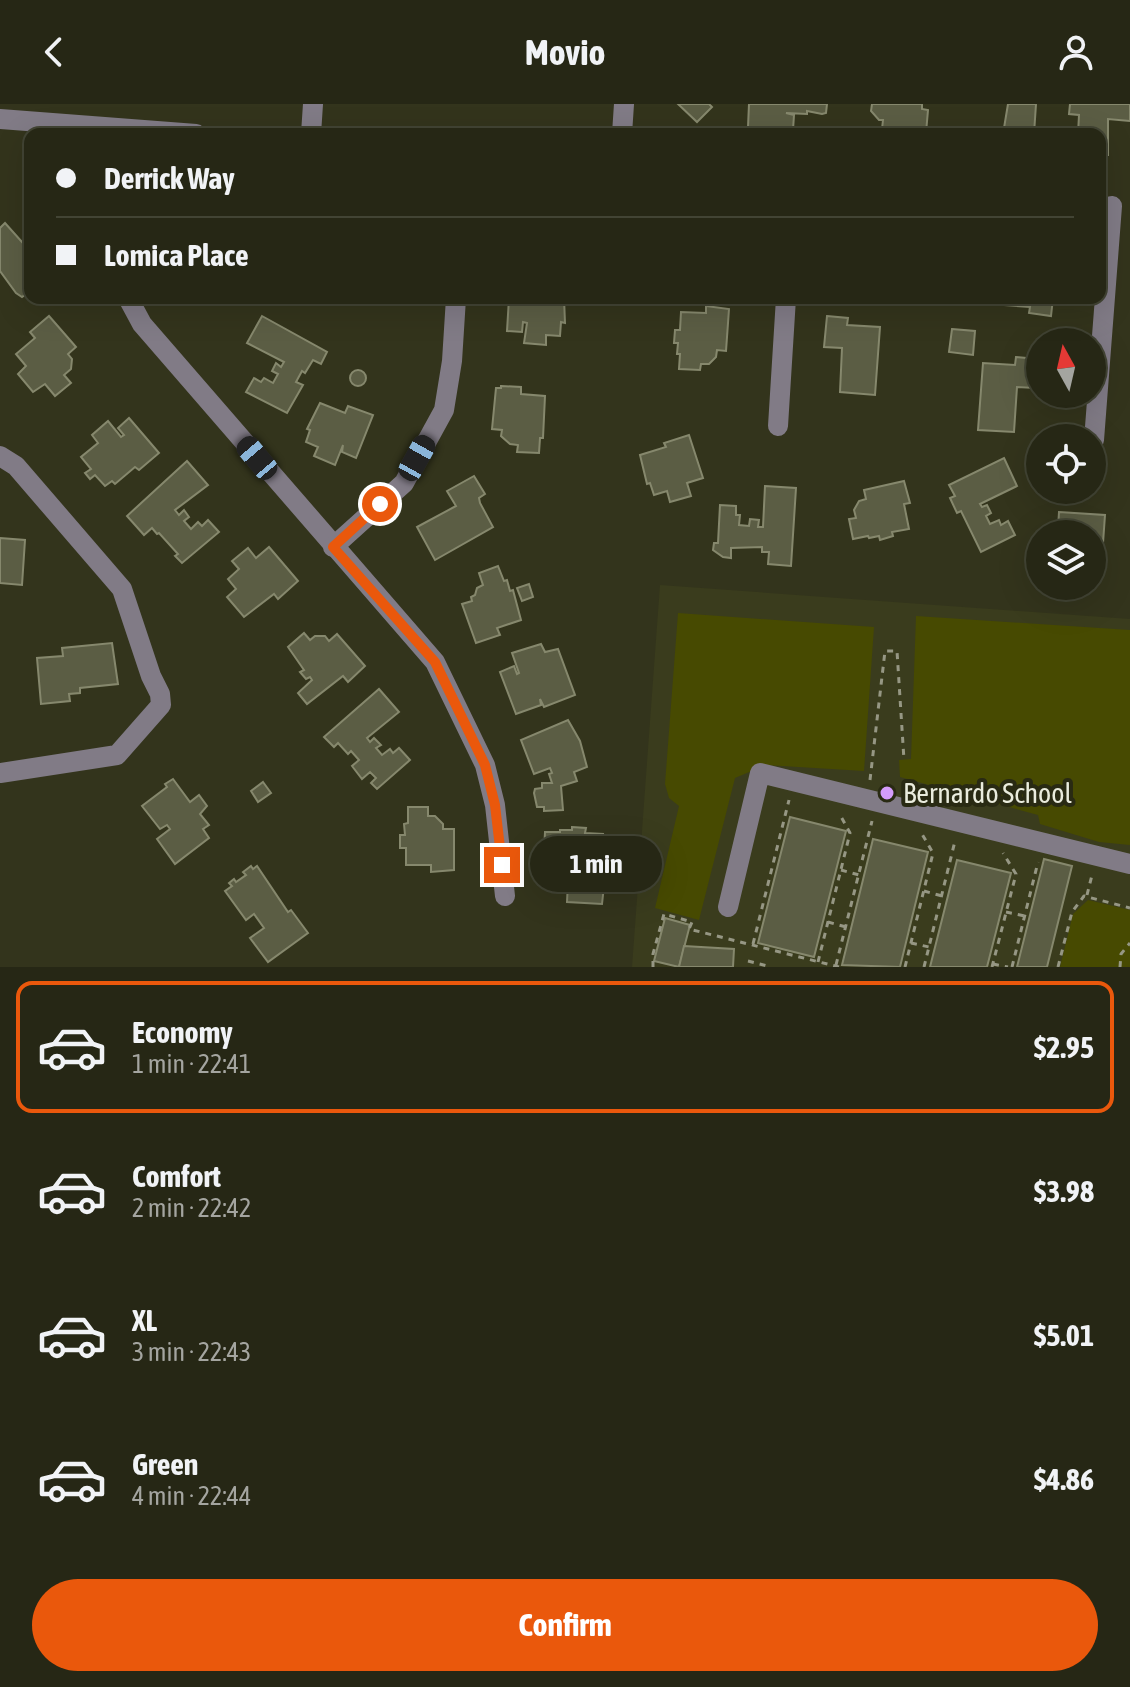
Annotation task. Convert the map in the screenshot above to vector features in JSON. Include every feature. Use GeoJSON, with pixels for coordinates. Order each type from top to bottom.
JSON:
{"type":"FeatureCollection","features":[{"type":"Feature","properties":{"kind":"street"},"geometry":{"type":"LineString","coordinates":[[311,128],[313,104]]}},
{"type":"Feature","properties":{"kind":"street"},"geometry":{"type":"LineString","coordinates":[[622,128],[624,104]]}},
{"type":"Feature","properties":{"kind":"street"},"geometry":{"type":"LineString","coordinates":[[0,119],[87,128]]}},
{"type":"Feature","properties":{"kind":"street"},"geometry":{"type":"LineString","coordinates":[[1106,300],[1114,206]]}},
{"type":"Feature","properties":{"kind":"street"},"geometry":{"type":"LineString","coordinates":[[131,304],[142,324],[435,662],[485,765],[495,805],[505,896]]}},
{"type":"Feature","properties":{"kind":"street"},"geometry":{"type":"LineString","coordinates":[[333,547],[404,483],[444,410],[452,361],[456,304]]}},
{"type":"Feature","properties":{"kind":"street"},"geometry":{"type":"LineString","coordinates":[[778,426],[786,304]]}},
{"type":"Feature","properties":{"kind":"street"},"geometry":{"type":"LineString","coordinates":[[1095,424],[1106,304]]}},
{"type":"Feature","properties":{"kind":"street"},"geometry":{"type":"LineString","coordinates":[[0,456],[16,466],[122,589],[160,694],[161,705],[117,755],[0,773]]}},
{"type":"Feature","properties":{"kind":"street"},"geometry":{"type":"LineString","coordinates":[[728,907],[760,773],[1130,864]]}},
{"type":"Feature","properties":{"kind":"path"},"geometry":{"type":"LineString","coordinates":[[653,967],[653,954],[664,914],[692,922],[689,929],[837,967],[873,801],[885,651],[897,651],[904,760]]}},
{"type":"Feature","properties":{"kind":"path"},"geometry":{"type":"LineString","coordinates":[[753,945],[794,781]]}},
{"type":"Feature","properties":{"kind":"path"},"geometry":{"type":"LineString","coordinates":[[818,962],[850,833],[825,789]]}},
{"type":"Feature","properties":{"kind":"path"},"geometry":{"type":"LineString","coordinates":[[905,967],[933,853],[909,810]]}},
{"type":"Feature","properties":{"kind":"path"},"geometry":{"type":"LineString","coordinates":[[924,967],[960,822]]}},
{"type":"Feature","properties":{"kind":"path"},"geometry":{"type":"LineString","coordinates":[[988,829],[1016,874],[993,965],[1010,967],[1043,843]]}},
{"type":"Feature","properties":{"kind":"path"},"geometry":{"type":"LineString","coordinates":[[841,870],[859,875]]}},
{"type":"Feature","properties":{"kind":"path"},"geometry":{"type":"LineString","coordinates":[[924,891],[942,896]]}},
{"type":"Feature","properties":{"kind":"path"},"geometry":{"type":"LineString","coordinates":[[1058,967],[1072,912],[1084,896],[1130,908]]}},
{"type":"Feature","properties":{"kind":"path"},"geometry":{"type":"LineString","coordinates":[[1006,912],[1025,916]]}},
{"type":"Feature","properties":{"kind":"path"},"geometry":{"type":"LineString","coordinates":[[828,922],[846,927]]}},
{"type":"Feature","properties":{"kind":"path"},"geometry":{"type":"LineString","coordinates":[[911,943],[929,947]]}},
{"type":"Feature","properties":{"kind":"path"},"geometry":{"type":"LineString","coordinates":[[1120,967],[1121,954],[1130,943]]}},
{"type":"Feature","properties":{"kind":"path"},"geometry":{"type":"LineString","coordinates":[[799,967],[801,958]]}},
{"type":"Feature","properties":{"kind":"path"},"geometry":{"type":"LineString","coordinates":[[748,961],[771,967]]}},
{"type":"Feature","properties":{"kind":"shaded area","name":"Bernardo School"},"geometry":{"type":"Polygon","coordinates":[[[660,585],[1130,619],[1130,967],[632,967],[660,585]]]}},
{"type":"Feature","properties":{"kind":"shaded area"},"geometry":{"type":"Polygon","coordinates":[[[678,613],[874,627],[864,771],[766,765],[735,778],[699,920],[655,908],[679,806],[669,798],[665,784],[678,613]]]}},
{"type":"Feature","properties":{"kind":"shaded area"},"geometry":{"type":"Polygon","coordinates":[[[916,616],[1130,630],[1130,845],[1099,842],[1040,824],[1038,815],[900,777],[899,760],[911,759],[916,616]]]}},
{"type":"Feature","properties":{"kind":"shaded area"},"geometry":{"type":"Polygon","coordinates":[[[1088,900],[1130,910],[1130,967],[1060,967],[1073,914],[1088,900]]]}},
{"type":"Feature","properties":{"kind":"building"},"geometry":{"type":"Polygon","coordinates":[[[678,104],[709,104],[712,107],[697,122],[678,104]]]}},
{"type":"Feature","properties":{"kind":"building"},"geometry":{"type":"Polygon","coordinates":[[[749,104],[827,104],[826,113],[822,114],[807,111],[807,114],[786,113],[794,115],[793,128],[748,127],[749,104]]]}},
{"type":"Feature","properties":{"kind":"building"},"geometry":{"type":"Polygon","coordinates":[[[872,104],[922,104],[922,109],[928,110],[926,128],[882,128],[883,120],[871,111],[872,104]]]}},
{"type":"Feature","properties":{"kind":"building"},"geometry":{"type":"Polygon","coordinates":[[[1008,104],[1036,104],[1034,128],[1004,128],[1008,104]]]}},
{"type":"Feature","properties":{"kind":"building"},"geometry":{"type":"Polygon","coordinates":[[[1070,104],[1130,104],[1130,121],[1108,119],[1108,155],[1106,128],[1078,128],[1079,115],[1069,114],[1070,104]]]}},
{"type":"Feature","properties":{"kind":"building"},"geometry":{"type":"Polygon","coordinates":[[[5,223],[24,244],[22,297],[0,271],[0,228],[5,223]]]}},
{"type":"Feature","properties":{"kind":"building"},"geometry":{"type":"Polygon","coordinates":[[[509,304],[564,304],[565,323],[561,322],[560,336],[546,335],[546,345],[524,343],[527,323],[523,322],[522,332],[507,331],[509,304]]]}},
{"type":"Feature","properties":{"kind":"building"},"geometry":{"type":"Polygon","coordinates":[[[1052,304],[1051,316],[1029,313],[1030,307],[1005,305],[1052,304]]]}},
{"type":"Feature","properties":{"kind":"building"},"geometry":{"type":"Polygon","coordinates":[[[706,306],[729,309],[726,351],[717,350],[716,357],[709,364],[701,364],[700,370],[679,369],[678,343],[674,343],[675,330],[680,330],[681,312],[706,313],[706,306]]]}},
{"type":"Feature","properties":{"kind":"building"},"geometry":{"type":"Polygon","coordinates":[[[49,316],[76,347],[68,354],[72,359],[71,369],[64,375],[71,383],[55,396],[45,384],[33,392],[18,374],[26,366],[16,354],[35,338],[30,332],[49,316]]]}},
{"type":"Feature","properties":{"kind":"building"},"geometry":{"type":"Polygon","coordinates":[[[262,316],[327,352],[321,364],[313,360],[305,373],[302,371],[296,382],[303,385],[287,413],[246,392],[254,378],[261,382],[264,378],[273,383],[278,374],[272,371],[276,363],[281,367],[284,362],[247,343],[262,316]]]}},
{"type":"Feature","properties":{"kind":"building"},"geometry":{"type":"Polygon","coordinates":[[[827,316],[848,318],[847,325],[880,327],[875,395],[840,392],[842,348],[824,347],[827,316]]]}},
{"type":"Feature","properties":{"kind":"building"},"geometry":{"type":"Polygon","coordinates":[[[952,329],[975,331],[973,355],[949,352],[952,329]]]}},
{"type":"Feature","properties":{"kind":"building"},"geometry":{"type":"Polygon","coordinates":[[[1016,357],[1026,358],[1026,388],[1017,387],[1014,432],[978,430],[983,363],[1015,365],[1016,357]]]}},
{"type":"Feature","properties":{"kind":"building"},"geometry":{"type":"Polygon","coordinates":[[[355,370],[361,370],[366,378],[364,384],[355,386],[350,381],[350,375],[355,370]]]}},
{"type":"Feature","properties":{"kind":"building"},"geometry":{"type":"Polygon","coordinates":[[[521,387],[521,394],[545,396],[543,438],[540,438],[539,453],[517,452],[518,445],[510,444],[501,436],[502,430],[492,429],[496,388],[521,387]]]}},
{"type":"Feature","properties":{"kind":"building"},"geometry":{"type":"Polygon","coordinates":[[[320,403],[345,413],[348,406],[373,415],[356,458],[342,452],[343,445],[335,465],[314,456],[318,447],[306,442],[310,430],[307,429],[320,403]]]}},
{"type":"Feature","properties":{"kind":"building"},"geometry":{"type":"Polygon","coordinates":[[[129,418],[159,453],[115,484],[112,481],[105,486],[95,475],[90,479],[85,473],[91,469],[81,457],[98,443],[92,435],[108,421],[121,437],[124,435],[118,428],[129,418]]]}},
{"type":"Feature","properties":{"kind":"building"},"geometry":{"type":"Polygon","coordinates":[[[689,435],[703,478],[687,483],[691,496],[670,502],[667,491],[654,495],[650,483],[647,484],[640,455],[666,447],[664,443],[689,435]]]}},
{"type":"Feature","properties":{"kind":"building"},"geometry":{"type":"Polygon","coordinates":[[[1004,458],[1017,486],[980,504],[982,507],[987,505],[991,513],[986,516],[990,524],[999,520],[1001,525],[1008,521],[1015,535],[981,552],[961,511],[957,513],[950,498],[955,496],[949,485],[1004,458]]]}},
{"type":"Feature","properties":{"kind":"building"},"geometry":{"type":"Polygon","coordinates":[[[187,461],[208,485],[175,510],[179,515],[184,510],[189,517],[184,521],[191,529],[198,522],[202,526],[208,520],[219,532],[182,563],[159,533],[152,528],[144,535],[127,516],[187,461]]]}},
{"type":"Feature","properties":{"kind":"building"},"geometry":{"type":"Polygon","coordinates":[[[474,476],[485,494],[479,498],[480,503],[493,527],[435,560],[417,527],[456,506],[447,491],[474,476]]]}},
{"type":"Feature","properties":{"kind":"building"},"geometry":{"type":"Polygon","coordinates":[[[904,481],[910,503],[904,504],[909,529],[892,532],[893,536],[880,540],[879,536],[853,539],[849,519],[856,518],[854,510],[859,501],[866,499],[864,490],[904,481]]]}},
{"type":"Feature","properties":{"kind":"building"},"geometry":{"type":"Polygon","coordinates":[[[765,486],[796,488],[791,566],[768,564],[769,552],[762,552],[762,547],[731,548],[731,558],[713,550],[714,543],[718,543],[720,505],[736,506],[736,515],[740,515],[739,525],[749,526],[750,519],[759,520],[758,527],[763,527],[765,486]]]}},
{"type":"Feature","properties":{"kind":"building"},"geometry":{"type":"Polygon","coordinates":[[[1059,512],[1105,515],[1105,520],[1059,520],[1059,512]]]}},
{"type":"Feature","properties":{"kind":"building"},"geometry":{"type":"Polygon","coordinates":[[[0,538],[25,540],[22,585],[0,583],[0,538]]]}},
{"type":"Feature","properties":{"kind":"building"},"geometry":{"type":"Polygon","coordinates":[[[269,547],[298,581],[278,599],[274,594],[244,617],[227,597],[236,589],[228,579],[239,569],[232,561],[248,548],[256,558],[269,547]]]}},
{"type":"Feature","properties":{"kind":"building"},"geometry":{"type":"Polygon","coordinates":[[[498,566],[510,591],[513,590],[521,620],[497,628],[500,635],[476,643],[462,604],[472,601],[477,588],[483,585],[479,573],[498,566]]]}},
{"type":"Feature","properties":{"kind":"building"},"geometry":{"type":"Polygon","coordinates":[[[529,584],[533,597],[522,601],[517,588],[529,584]]]}},
{"type":"Feature","properties":{"kind":"building"},"geometry":{"type":"Polygon","coordinates":[[[304,633],[310,640],[315,636],[325,636],[329,641],[337,634],[365,666],[348,682],[343,676],[307,704],[298,693],[312,680],[310,677],[306,679],[300,672],[304,670],[288,647],[304,633]]]}},
{"type":"Feature","properties":{"kind":"building"},"geometry":{"type":"Polygon","coordinates":[[[112,643],[118,684],[80,688],[80,693],[69,694],[70,701],[41,704],[37,658],[63,656],[62,648],[112,643]]]}},
{"type":"Feature","properties":{"kind":"building"},"geometry":{"type":"Polygon","coordinates":[[[541,644],[545,652],[558,649],[575,695],[544,707],[540,699],[541,705],[516,714],[500,672],[514,666],[519,673],[512,653],[541,644]]]}},
{"type":"Feature","properties":{"kind":"building"},"geometry":{"type":"Polygon","coordinates":[[[379,689],[399,712],[367,738],[370,742],[374,738],[381,745],[376,748],[382,755],[390,749],[393,753],[399,748],[410,760],[377,789],[371,783],[376,778],[370,772],[362,779],[352,766],[359,760],[351,751],[348,754],[338,743],[334,747],[324,737],[379,689]]]}},
{"type":"Feature","properties":{"kind":"building"},"geometry":{"type":"Polygon","coordinates":[[[568,720],[580,741],[587,767],[574,772],[577,781],[561,786],[563,810],[544,811],[544,807],[537,807],[534,793],[535,789],[542,788],[542,783],[552,783],[549,774],[552,773],[550,768],[534,774],[521,740],[568,720]]]}},
{"type":"Feature","properties":{"kind":"building"},"geometry":{"type":"Polygon","coordinates":[[[173,779],[190,802],[199,795],[207,806],[200,814],[209,825],[203,829],[209,838],[175,864],[157,839],[170,829],[167,825],[160,829],[142,806],[173,779]]]}},
{"type":"Feature","properties":{"kind":"building"},"geometry":{"type":"Polygon","coordinates":[[[263,782],[271,793],[258,802],[251,791],[263,782]]]}},
{"type":"Feature","properties":{"kind":"building"},"geometry":{"type":"Polygon","coordinates":[[[408,807],[428,807],[428,816],[435,816],[443,824],[443,829],[454,829],[454,870],[431,872],[431,865],[406,865],[406,848],[400,848],[400,835],[405,835],[408,807]]]}},
{"type":"Feature","properties":{"kind":"building"},"geometry":{"type":"Polygon","coordinates":[[[790,817],[846,831],[814,957],[758,943],[790,817]]]}},
{"type":"Feature","properties":{"kind":"building"},"geometry":{"type":"Polygon","coordinates":[[[572,827],[586,828],[585,833],[603,834],[601,859],[607,859],[602,904],[567,902],[568,881],[563,880],[564,869],[558,869],[552,861],[552,853],[544,852],[545,832],[572,830],[572,827]]]}},
{"type":"Feature","properties":{"kind":"building"},"geometry":{"type":"Polygon","coordinates":[[[873,839],[928,852],[900,967],[842,965],[873,839]]]}},
{"type":"Feature","properties":{"kind":"building"},"geometry":{"type":"Polygon","coordinates":[[[1044,859],[1072,866],[1047,967],[1017,967],[1044,859]]]}},
{"type":"Feature","properties":{"kind":"building"},"geometry":{"type":"Polygon","coordinates":[[[957,860],[1011,873],[987,967],[930,967],[957,860]]]}},
{"type":"Feature","properties":{"kind":"building"},"geometry":{"type":"Polygon","coordinates":[[[251,866],[253,869],[257,866],[288,912],[291,910],[308,933],[268,962],[250,938],[264,928],[254,914],[246,920],[225,891],[232,886],[229,883],[234,879],[236,882],[246,875],[243,872],[251,866]]]}},
{"type":"Feature","properties":{"kind":"building"},"geometry":{"type":"Polygon","coordinates":[[[665,918],[690,925],[679,967],[654,961],[665,918]]]}},
{"type":"Feature","properties":{"kind":"building"},"geometry":{"type":"Polygon","coordinates":[[[684,946],[734,949],[733,967],[679,967],[684,946]]]}},
{"type":"Feature","properties":{"kind":"place","name":"Bernardo School"},"geometry":{"type":"Point","coordinates":[887,793]}},
{"type":"Feature","properties":{"kind":"route"},"geometry":{"type":"LineString","coordinates":[[380,504],[333,547],[435,662],[485,765],[495,805],[502,865]]}}]}
